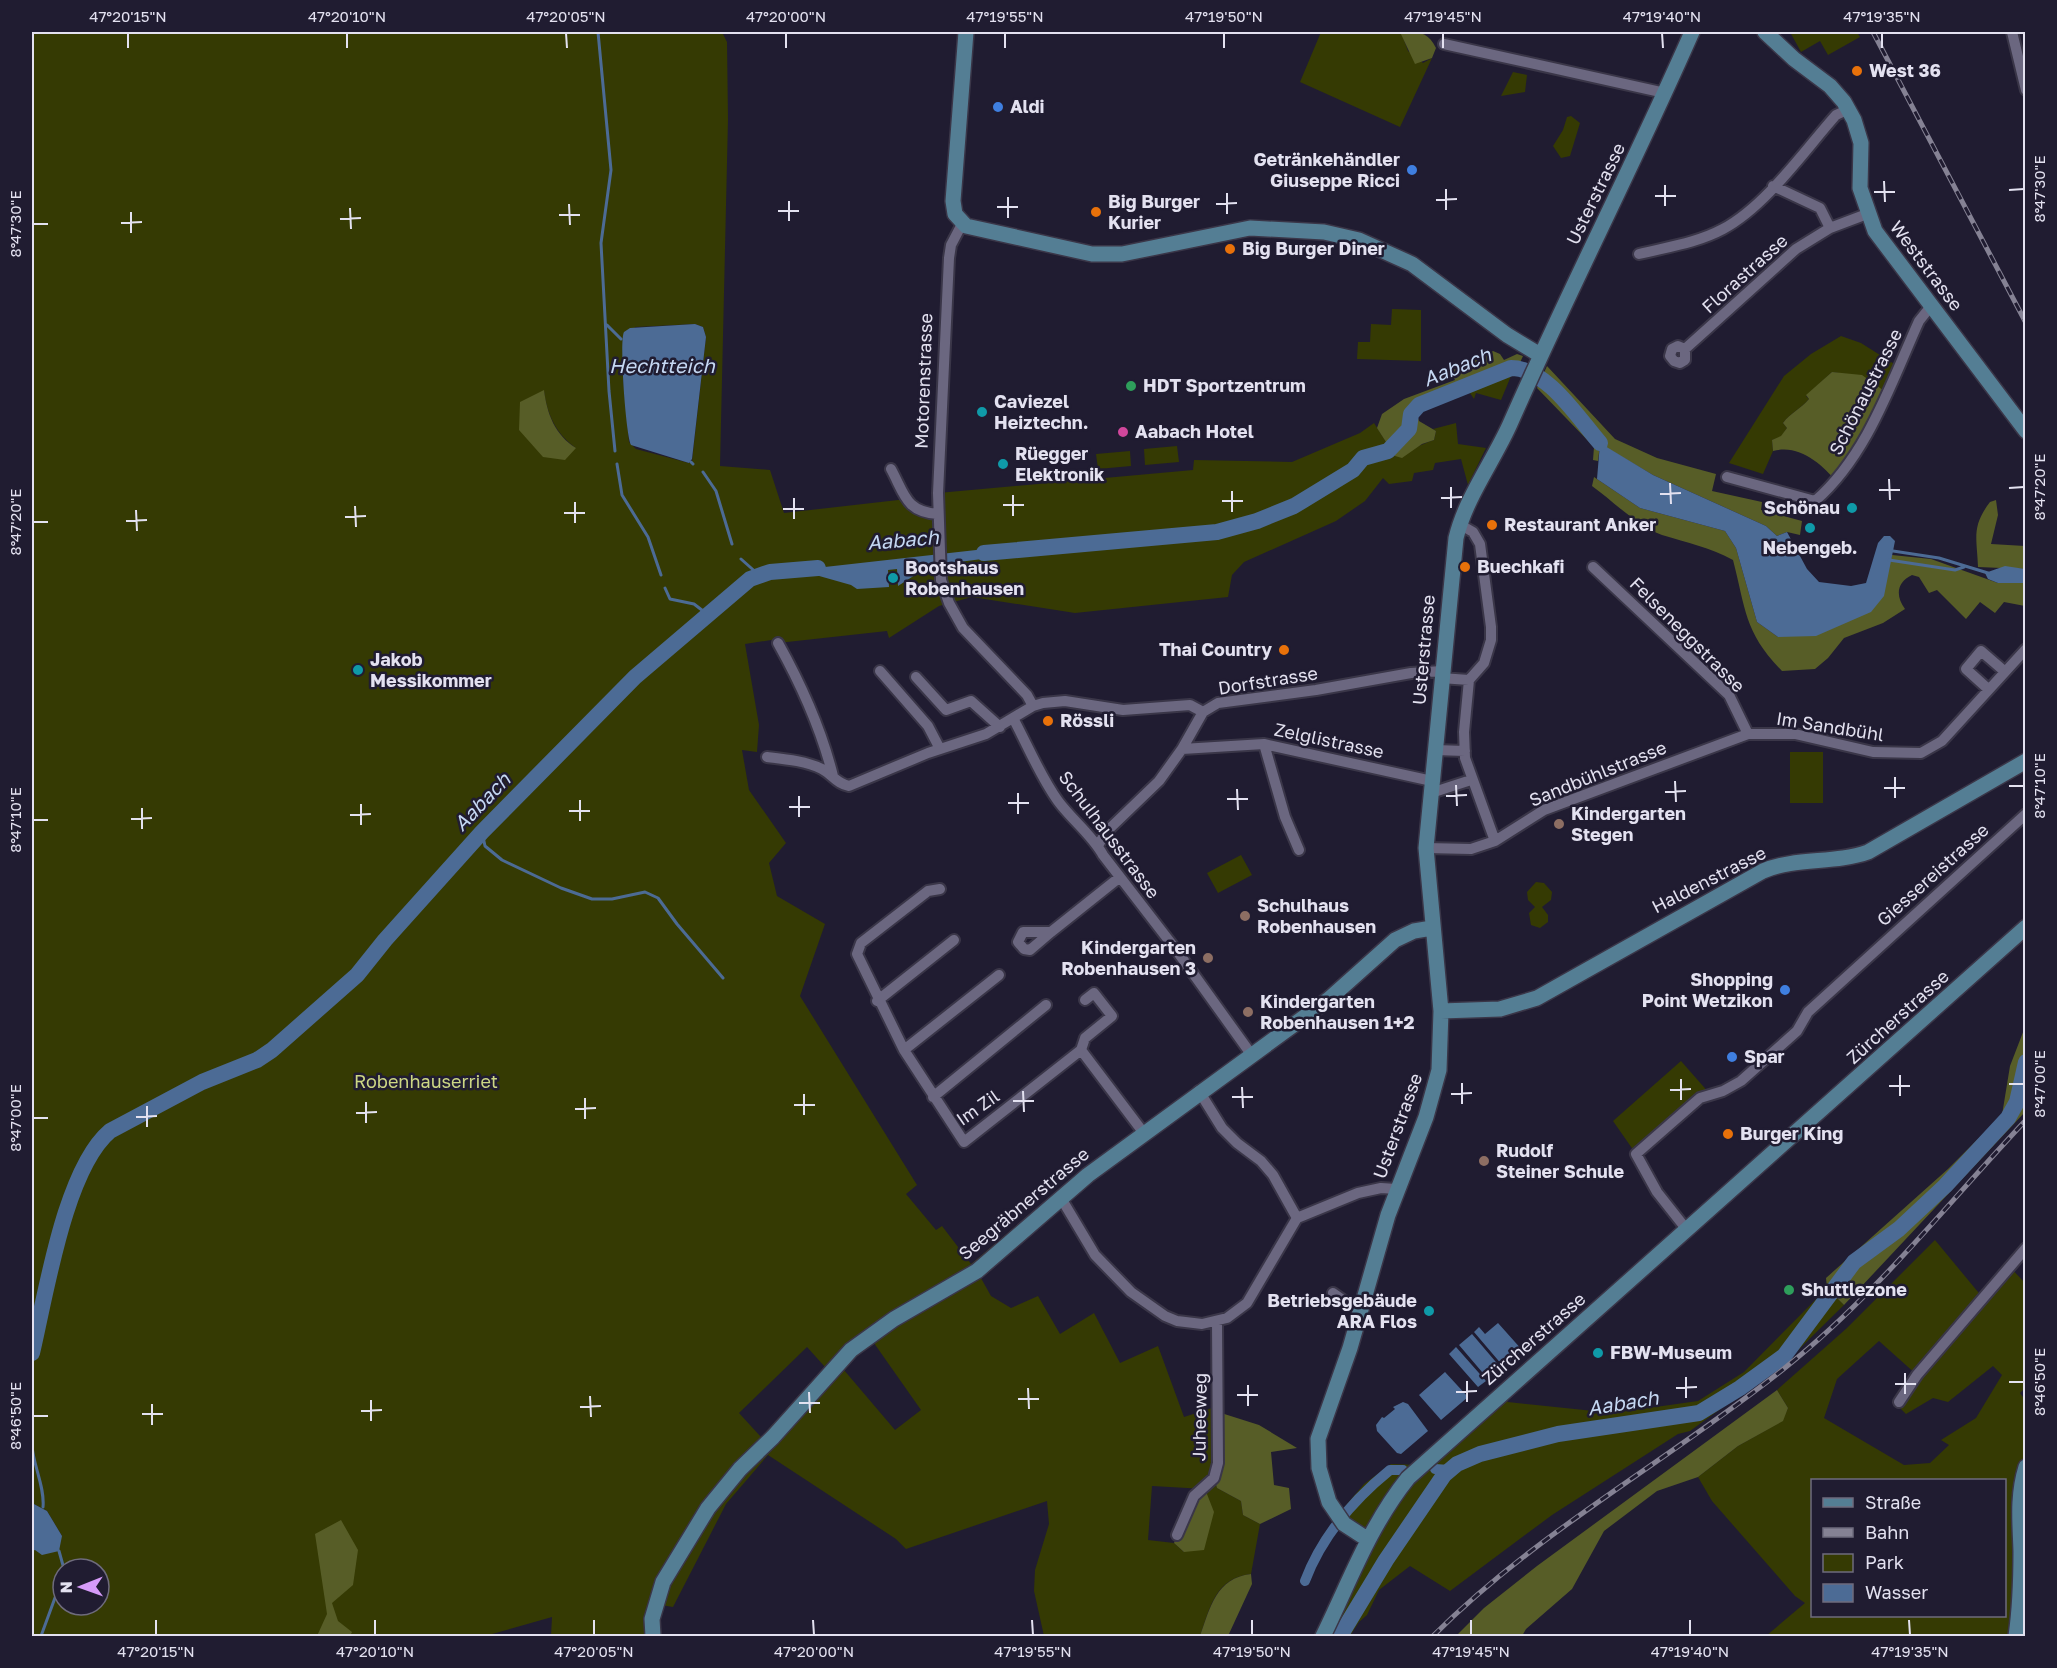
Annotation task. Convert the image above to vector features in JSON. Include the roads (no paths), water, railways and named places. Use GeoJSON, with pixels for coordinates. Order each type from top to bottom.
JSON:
{"type":"FeatureCollection","features":[{"type":"Feature","properties":{"kind":"main road"},"geometry":{"type":"LineString","coordinates":[[966,32],[953,201],[955,214],[962,224],[971,228],[1070,249],[1122,254],[1250,228],[1324,232],[1359,240],[1412,264],[1537,360]]}},
{"type":"Feature","properties":{"kind":"main road","name":"Usterstrasse"},"geometry":{"type":"LineString","coordinates":[[1367,1539],[1341,1520],[1321,1482],[1318,1439],[1360,1312],[1396,1189],[1426,1117],[1435,1087],[1441,1052],[1441,1011],[1426,848],[1453,552],[1459,524],[1503,438],[1527,381],[1692,32]]}},
{"type":"Feature","properties":{"kind":"main road","name":"Weststrasse"},"geometry":{"type":"LineString","coordinates":[[1765,32],[1794,59],[1830,86],[1849,109],[1861,142],[1860,188],[1867,214],[1881,241],[2025,430]]}},
{"type":"Feature","properties":{"kind":"main road","name":"Haldenstrasse"},"geometry":{"type":"LineString","coordinates":[[1441,1011],[1500,1010],[1537,998],[1763,871],[1782,865],[1842,860],[1868,852],[2025,761]]}},
{"type":"Feature","properties":{"kind":"main road","name":"Zürcherstrasse"},"geometry":{"type":"LineString","coordinates":[[1323,1636],[1367,1539],[1408,1478],[2025,927]]}},
{"type":"Feature","properties":{"kind":"main road","name":"Seegräbnerstrasse"},"geometry":{"type":"LineString","coordinates":[[653,1636],[652,1618],[663,1582],[708,1508],[740,1469],[773,1437],[851,1350],[894,1319],[977,1271],[1143,1132],[1334,994],[1395,940],[1414,930],[1432,928]]}},
{"type":"Feature","properties":{"kind":"main road"},"geometry":{"type":"LineString","coordinates":[[2016,1636],[2021,1585],[2018,1507],[2020,1485],[2025,1467]]}},
{"type":"Feature","properties":{"kind":"street"},"geometry":{"type":"LineString","coordinates":[[2012,32],[2025,90]]}},
{"type":"Feature","properties":{"kind":"street"},"geometry":{"type":"LineString","coordinates":[[1444,44],[1665,93]]}},
{"type":"Feature","properties":{"kind":"street"},"geometry":{"type":"LineString","coordinates":[[1639,254],[1696,240],[1724,229],[1746,213],[1773,186],[1836,115],[1849,109]]}},
{"type":"Feature","properties":{"kind":"street"},"geometry":{"type":"LineString","coordinates":[[1773,186],[1820,208],[1830,228]]}},
{"type":"Feature","properties":{"kind":"street","name":"Florastrasse"},"geometry":{"type":"LineString","coordinates":[[1685,349],[1789,255],[1830,228],[1867,214]]}},
{"type":"Feature","properties":{"kind":"street","name":"Motorenstrasse"},"geometry":{"type":"LineString","coordinates":[[962,224],[951,244],[949,258],[938,514],[940,569],[946,597],[959,622],[1033,705]]}},
{"type":"Feature","properties":{"kind":"street","name":"Schönaustrasse"},"geometry":{"type":"LineString","coordinates":[[1727,477],[1815,501],[1837,482],[1855,454],[1919,321],[1931,306]]}},
{"type":"Feature","properties":{"kind":"street"},"geometry":{"type":"LineString","coordinates":[[891,469],[914,509],[920,513],[938,514]]}},
{"type":"Feature","properties":{"kind":"street"},"geometry":{"type":"LineString","coordinates":[[1459,524],[1473,532],[1480,544],[1491,627],[1491,640],[1484,663],[1469,680],[1464,751],[1471,780],[1495,841]]}},
{"type":"Feature","properties":{"kind":"street","name":"Felseneggstrasse"},"geometry":{"type":"LineString","coordinates":[[1593,567],[1729,695],[1748,734]]}},
{"type":"Feature","properties":{"kind":"street"},"geometry":{"type":"LineString","coordinates":[[778,643],[804,688],[833,776]]}},
{"type":"Feature","properties":{"kind":"street","name":"Im Sandbühl"},"geometry":{"type":"LineString","coordinates":[[1748,734],[1795,734],[1874,752],[1921,753],[1942,741],[2003,670],[2025,649]]}},
{"type":"Feature","properties":{"kind":"street"},"geometry":{"type":"LineString","coordinates":[[1987,688],[1966,669],[1981,651],[2003,670]]}},
{"type":"Feature","properties":{"kind":"street"},"geometry":{"type":"LineString","coordinates":[[880,671],[928,726],[940,749]]}},
{"type":"Feature","properties":{"kind":"street","name":"Dorfstrasse"},"geometry":{"type":"LineString","coordinates":[[766,756],[816,767],[833,776],[841,785],[855,785],[940,749],[976,738],[1000,727],[1033,705],[1065,701],[1135,710],[1190,705],[1203,712],[1227,700],[1316,690],[1411,673],[1442,674],[1469,680]]}},
{"type":"Feature","properties":{"kind":"street"},"geometry":{"type":"LineString","coordinates":[[916,677],[946,710],[971,701],[1000,727]]}},
{"type":"Feature","properties":{"kind":"street"},"geometry":{"type":"LineString","coordinates":[[1099,844],[1106,832],[1150,792],[1182,750],[1203,712]]}},
{"type":"Feature","properties":{"kind":"street","name":"Schulhausstrasse"},"geometry":{"type":"LineString","coordinates":[[1013,718],[1055,797],[1090,839],[1099,844],[1103,855],[1251,1054]]}},
{"type":"Feature","properties":{"kind":"street","name":"Sandbühlstrasse"},"geometry":{"type":"LineString","coordinates":[[1426,848],[1471,849],[1495,841],[1544,810],[1748,734]]}},
{"type":"Feature","properties":{"kind":"street"},"geometry":{"type":"LineString","coordinates":[[1264,744],[1285,818],[1299,850]]}},
{"type":"Feature","properties":{"kind":"street","name":"Zelglistrasse"},"geometry":{"type":"LineString","coordinates":[[1182,750],[1264,744],[1431,787]]}},
{"type":"Feature","properties":{"kind":"street"},"geometry":{"type":"LineString","coordinates":[[1435,750],[1464,751]]}},
{"type":"Feature","properties":{"kind":"street"},"geometry":{"type":"LineString","coordinates":[[1431,787],[1471,780]]}},
{"type":"Feature","properties":{"kind":"street","name":"Giessereistrasse"},"geometry":{"type":"LineString","coordinates":[[1687,1230],[1657,1192],[1636,1154],[1700,1098],[1723,1091],[1741,1081],[1797,1031],[1808,1012],[2025,814]]}},
{"type":"Feature","properties":{"kind":"street"},"geometry":{"type":"LineString","coordinates":[[1051,932],[1120,877]]}},
{"type":"Feature","properties":{"kind":"street","name":"Im Zil"},"geometry":{"type":"LineString","coordinates":[[940,889],[928,891],[859,947],[857,958],[904,1050],[964,1142],[1081,1050],[1085,1038],[1112,1016],[1094,993],[1086,1000]]}},
{"type":"Feature","properties":{"kind":"street"},"geometry":{"type":"LineString","coordinates":[[877,1001],[954,940]]}},
{"type":"Feature","properties":{"kind":"street"},"geometry":{"type":"LineString","coordinates":[[904,1050],[999,975]]}},
{"type":"Feature","properties":{"kind":"street","name":"Im Zil"},"geometry":{"type":"LineString","coordinates":[[933,1097],[1046,1005]]}},
{"type":"Feature","properties":{"kind":"street"},"geometry":{"type":"LineString","coordinates":[[1081,1050],[1143,1132]]}},
{"type":"Feature","properties":{"kind":"street"},"geometry":{"type":"LineString","coordinates":[[1199,1091],[1222,1128],[1261,1161],[1273,1175],[1297,1218]]}},
{"type":"Feature","properties":{"kind":"street"},"geometry":{"type":"LineString","coordinates":[[1062,1198],[1095,1255],[1131,1292],[1165,1316],[1191,1324],[1217,1322],[1238,1312],[1246,1303],[1297,1218],[1358,1193],[1381,1188],[1396,1189]]}},
{"type":"Feature","properties":{"kind":"street"},"geometry":{"type":"LineString","coordinates":[[1899,1402],[1917,1375],[2025,1248]]}},
{"type":"Feature","properties":{"kind":"street"},"geometry":{"type":"LineString","coordinates":[[1333,1293],[1360,1312]]}},
{"type":"Feature","properties":{"kind":"street","name":"Juheeweg"},"geometry":{"type":"LineString","coordinates":[[1177,1535],[1194,1497],[1214,1478],[1218,1463],[1217,1322]]}},
{"type":"Feature","properties":{"kind":"water","name":"Hechtteich"},"geometry":{"type":"Polygon","coordinates":[[[695,324],[703,327],[706,337],[692,459],[689,463],[631,445],[627,425],[622,352],[624,332],[630,328],[695,324]]]}},
{"type":"Feature","properties":{"kind":"water"},"geometry":{"type":"Polygon","coordinates":[[[1600,443],[1653,475],[1766,526],[1777,536],[1787,532],[1807,569],[1819,582],[1851,586],[1866,583],[1878,543],[1884,536],[1890,536],[1895,541],[1884,596],[1871,612],[1816,636],[1778,637],[1757,622],[1736,548],[1725,531],[1640,508],[1597,479],[1600,443]]]}},
{"type":"Feature","properties":{"kind":"water"},"geometry":{"type":"Polygon","coordinates":[[[994,548],[1005,551],[997,557],[929,566],[898,586],[897,569],[888,570],[889,587],[857,589],[851,585],[798,570],[994,548]]]}},
{"type":"Feature","properties":{"kind":"water"},"geometry":{"type":"Polygon","coordinates":[[[2005,566],[2025,569],[2025,583],[1998,583],[1988,579],[1985,573],[2005,566]]]}},
{"type":"Feature","properties":{"kind":"water"},"geometry":{"type":"Polygon","coordinates":[[[1498,1323],[1523,1351],[1503,1366],[1474,1332],[1479,1327],[1485,1334],[1498,1323]]]}},
{"type":"Feature","properties":{"kind":"water"},"geometry":{"type":"Polygon","coordinates":[[[1472,1334],[1501,1368],[1488,1379],[1459,1345],[1472,1334]]]}},
{"type":"Feature","properties":{"kind":"water"},"geometry":{"type":"Polygon","coordinates":[[[1456,1347],[1486,1381],[1478,1387],[1449,1354],[1456,1347]]]}},
{"type":"Feature","properties":{"kind":"water"},"geometry":{"type":"Polygon","coordinates":[[[1445,1372],[1468,1397],[1441,1420],[1419,1395],[1445,1372]]]}},
{"type":"Feature","properties":{"kind":"water"},"geometry":{"type":"Polygon","coordinates":[[[1403,1402],[1408,1404],[1428,1431],[1401,1454],[1397,1453],[1377,1431],[1376,1425],[1382,1417],[1384,1418],[1395,1409],[1393,1407],[1403,1402]]]}},
{"type":"Feature","properties":{"kind":"water"},"geometry":{"type":"Polygon","coordinates":[[[32,1503],[47,1511],[62,1536],[59,1551],[42,1555],[35,1550],[32,1551],[32,1503]]]}},
{"type":"Feature","properties":{"kind":"waterway"},"geometry":{"type":"LineString","coordinates":[[598,32],[611,170],[601,243],[609,391],[615,451]]}},
{"type":"Feature","properties":{"kind":"waterway"},"geometry":{"type":"LineString","coordinates":[[607,325],[621,339]]}},
{"type":"Feature","properties":{"kind":"waterway","name":"Aabach"},"geometry":{"type":"LineString","coordinates":[[984,553],[1217,532],[1257,521],[1294,506],[1353,470],[1363,458],[1388,451],[1409,429],[1411,414],[1419,405],[1511,368],[1524,370],[1549,385],[1572,408],[1600,443]]}},
{"type":"Feature","properties":{"kind":"waterway"},"geometry":{"type":"LineString","coordinates":[[617,464],[622,495],[648,537],[661,575]]}},
{"type":"Feature","properties":{"kind":"waterway"},"geometry":{"type":"LineString","coordinates":[[703,472],[716,491],[732,544]]}},
{"type":"Feature","properties":{"kind":"waterway","name":"Aabach"},"geometry":{"type":"LineString","coordinates":[[1893,551],[1939,558],[1988,573]]}},
{"type":"Feature","properties":{"kind":"waterway"},"geometry":{"type":"LineString","coordinates":[[741,559],[759,575]]}},
{"type":"Feature","properties":{"kind":"waterway","name":"Aabach"},"geometry":{"type":"LineString","coordinates":[[1889,560],[1955,570],[1964,567]]}},
{"type":"Feature","properties":{"kind":"waterway","name":"Aabach"},"geometry":{"type":"LineString","coordinates":[[32,1353],[59,1234],[69,1202],[94,1149],[110,1131],[202,1082],[257,1060],[272,1050],[357,975],[385,940],[482,832],[635,677],[750,579],[770,572],[818,568]]}},
{"type":"Feature","properties":{"kind":"waterway"},"geometry":{"type":"LineString","coordinates":[[665,588],[670,599],[694,604],[707,614]]}},
{"type":"Feature","properties":{"kind":"waterway"},"geometry":{"type":"LineString","coordinates":[[482,832],[485,846],[502,860],[561,888],[592,899],[612,899],[645,892],[658,898],[723,978]]}},
{"type":"Feature","properties":{"kind":"waterway","name":"Aabach"},"geometry":{"type":"LineString","coordinates":[[1340,1636],[1386,1560],[1444,1475],[1457,1464],[1480,1454],[1558,1434],[1699,1413],[1740,1388],[1784,1356],[1854,1262],[1899,1229],[1945,1186],[2008,1118],[2017,1102],[2026,1062]]}},
{"type":"Feature","properties":{"kind":"waterway"},"geometry":{"type":"LineString","coordinates":[[32,1445],[43,1507]]}},
{"type":"Feature","properties":{"kind":"waterway"},"geometry":{"type":"LineString","coordinates":[[1435,1469],[1449,1470]]}},
{"type":"Feature","properties":{"kind":"waterway"},"geometry":{"type":"LineString","coordinates":[[1305,1581],[1320,1549],[1351,1506],[1390,1470],[1403,1470]]}},
{"type":"Feature","properties":{"kind":"waterway"},"geometry":{"type":"LineString","coordinates":[[59,1551],[61,1557]]}},
{"type":"Feature","properties":{"kind":"waterway"},"geometry":{"type":"LineString","coordinates":[[41,1636],[51,1609]]}},
{"type":"Feature","properties":{"kind":"railway"},"geometry":{"type":"LineString","coordinates":[[1873,32],[2026,323]]}},
{"type":"Feature","properties":{"kind":"railway"},"geometry":{"type":"LineString","coordinates":[[1433,1636],[1517,1562],[1742,1401],[1819,1339],[1881,1279],[2026,1120]]}},
{"type":"Feature","properties":{"kind":"place","name":"West 36"},"geometry":{"type":"Point","coordinates":[1857,71]}},
{"type":"Feature","properties":{"kind":"place","name":"Aldi"},"geometry":{"type":"Point","coordinates":[998,107]}},
{"type":"Feature","properties":{"kind":"place","name":"Getränkehändler Giuseppe Ricci"},"geometry":{"type":"Point","coordinates":[1412,170]}},
{"type":"Feature","properties":{"kind":"place","name":"Big Burger Kurier"},"geometry":{"type":"Point","coordinates":[1096,212]}},
{"type":"Feature","properties":{"kind":"place","name":"Big Burger Diner"},"geometry":{"type":"Point","coordinates":[1230,249]}},
{"type":"Feature","properties":{"kind":"place","name":"HDT Sportzentrum"},"geometry":{"type":"Point","coordinates":[1131,386]}},
{"type":"Feature","properties":{"kind":"place","name":"Caviezel Heiztechn."},"geometry":{"type":"Point","coordinates":[982,412]}},
{"type":"Feature","properties":{"kind":"place","name":"Aabach Hotel"},"geometry":{"type":"Point","coordinates":[1123,432]}},
{"type":"Feature","properties":{"kind":"place","name":"Rüegger Elektronik"},"geometry":{"type":"Point","coordinates":[1003,464]}},
{"type":"Feature","properties":{"kind":"place","name":"Schönau"},"geometry":{"type":"Point","coordinates":[1852,508]}},
{"type":"Feature","properties":{"kind":"place","name":"Restaurant Anker"},"geometry":{"type":"Point","coordinates":[1492,525]}},
{"type":"Feature","properties":{"kind":"place","name":"Nebengeb."},"geometry":{"type":"Point","coordinates":[1810,528]}},
{"type":"Feature","properties":{"kind":"place","name":"Buechkafi"},"geometry":{"type":"Point","coordinates":[1465,567]}},
{"type":"Feature","properties":{"kind":"place","name":"Bootshaus Robenhausen"},"geometry":{"type":"Point","coordinates":[893,578]}},
{"type":"Feature","properties":{"kind":"place","name":"Thai Country"},"geometry":{"type":"Point","coordinates":[1284,650]}},
{"type":"Feature","properties":{"kind":"place","name":"Jakob Messikommer"},"geometry":{"type":"Point","coordinates":[358,670]}},
{"type":"Feature","properties":{"kind":"place","name":"Rössli"},"geometry":{"type":"Point","coordinates":[1048,721]}},
{"type":"Feature","properties":{"kind":"place","name":"Kindergarten Stegen"},"geometry":{"type":"Point","coordinates":[1559,824]}},
{"type":"Feature","properties":{"kind":"place","name":"Schulhaus Robenhausen"},"geometry":{"type":"Point","coordinates":[1245,916]}},
{"type":"Feature","properties":{"kind":"place","name":"Kindergarten Robenhausen 3"},"geometry":{"type":"Point","coordinates":[1208,958]}},
{"type":"Feature","properties":{"kind":"place","name":"Shopping Point Wetzikon"},"geometry":{"type":"Point","coordinates":[1785,990]}},
{"type":"Feature","properties":{"kind":"place","name":"Kindergarten Robenhausen 1+2"},"geometry":{"type":"Point","coordinates":[1248,1012]}},
{"type":"Feature","properties":{"kind":"place","name":"Spar"},"geometry":{"type":"Point","coordinates":[1732,1057]}},
{"type":"Feature","properties":{"kind":"place","name":"Burger King"},"geometry":{"type":"Point","coordinates":[1728,1134]}},
{"type":"Feature","properties":{"kind":"place","name":"Rudolf Steiner Schule"},"geometry":{"type":"Point","coordinates":[1484,1161]}},
{"type":"Feature","properties":{"kind":"place","name":"Shuttlezone"},"geometry":{"type":"Point","coordinates":[1789,1290]}},
{"type":"Feature","properties":{"kind":"place","name":"Betriebsgebäude ARA Flos"},"geometry":{"type":"Point","coordinates":[1429,1311]}},
{"type":"Feature","properties":{"kind":"place","name":"FBW-Museum"},"geometry":{"type":"Point","coordinates":[1598,1353]}},
{"type":"Feature","properties":{"kind":"park label","name":"Robenhauserriet"},"geometry":{"type":"Point","coordinates":[426,1082]}}]}
